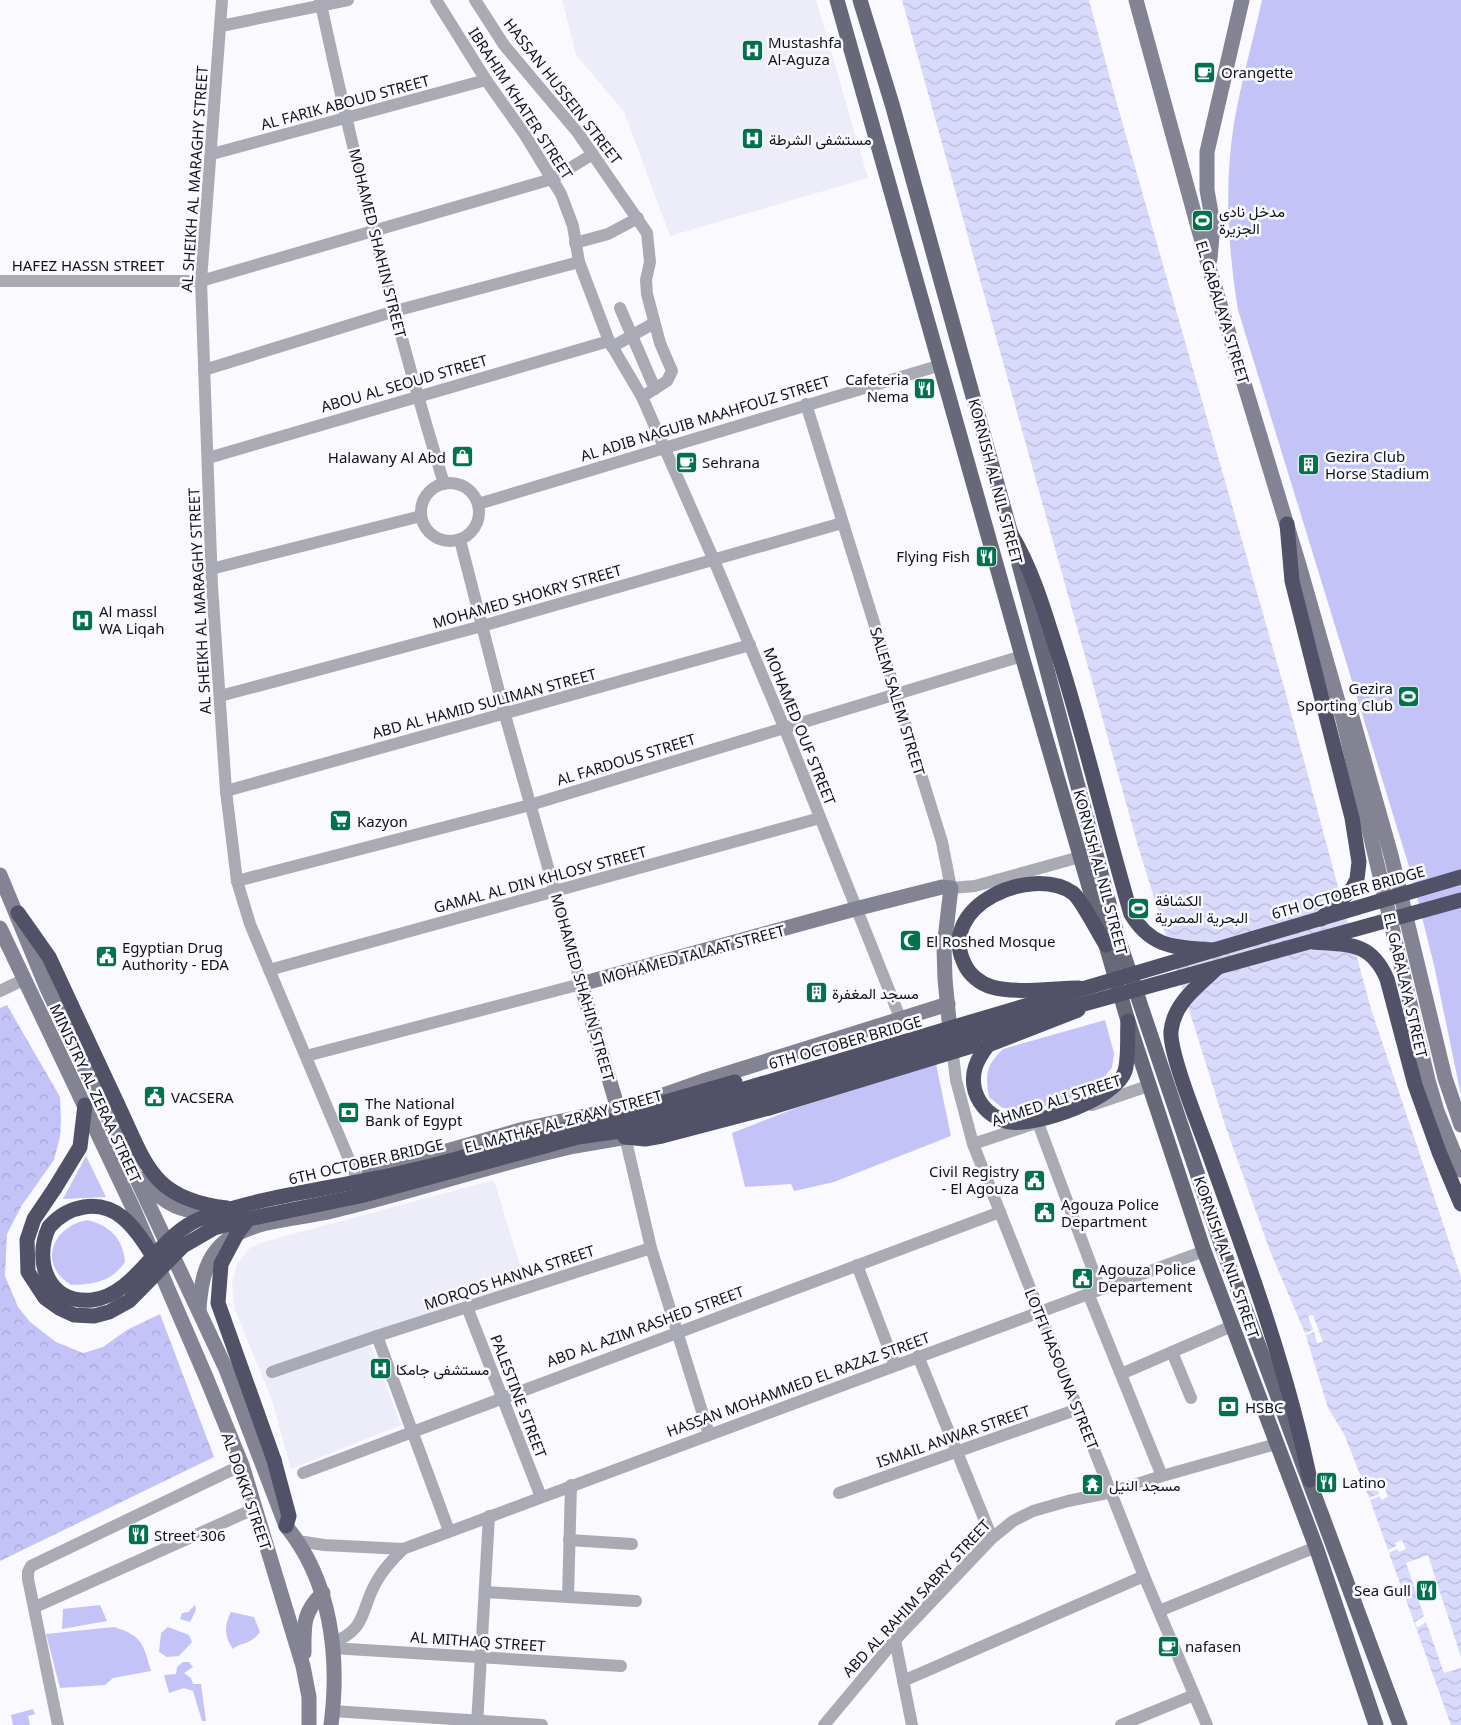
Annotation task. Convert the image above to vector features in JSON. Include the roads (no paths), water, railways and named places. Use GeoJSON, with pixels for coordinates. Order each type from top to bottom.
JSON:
{"type":"FeatureCollection","features":[{"type":"Feature","properties":{"kind":"highway"},"geometry":{"type":"LineString","coordinates":[[1287,524],[1292,581],[1352,818],[1359,862],[1357,879],[1352,889],[1321,918]]}},
{"type":"Feature","properties":{"kind":"highway"},"geometry":{"type":"LineString","coordinates":[[1011,534],[1026,559],[1036,586],[1078,716],[1131,914],[1147,936],[1158,941],[1185,948],[1214,950]]}},
{"type":"Feature","properties":{"kind":"highway","name":"6TH OCTOBER BRIDGE"},"geometry":{"type":"LineString","coordinates":[[84,1106],[80,1147],[34,1218],[27,1240],[28,1272],[45,1298],[74,1315],[94,1316],[109,1312],[141,1291],[183,1246],[214,1228],[248,1219],[360,1196],[578,1137],[663,1124],[1032,1018],[1088,995],[1214,950],[1461,878]]}},
{"type":"Feature","properties":{"kind":"highway"},"geometry":{"type":"LineString","coordinates":[[1088,995],[1005,989],[981,982],[966,966],[959,945],[964,923],[978,905],[1009,888],[1042,883],[1059,887],[1075,894],[1106,945]]}},
{"type":"Feature","properties":{"kind":"highway","name":"6TH OCTOBER BRIDGE"},"geometry":{"type":"LineString","coordinates":[[231,1208],[403,1173],[566,1129],[670,1111],[1053,998],[1088,995],[1216,969],[1461,900]]}},
{"type":"Feature","properties":{"kind":"highway"},"geometry":{"type":"LineString","coordinates":[[18,913],[49,957],[144,1160],[171,1192],[190,1202],[231,1208]]}},
{"type":"Feature","properties":{"kind":"highway"},"geometry":{"type":"LineString","coordinates":[[1313,942],[1355,945],[1373,955],[1381,965],[1387,979],[1414,1085],[1461,1204]]}},
{"type":"Feature","properties":{"kind":"highway"},"geometry":{"type":"LineString","coordinates":[[1216,969],[1180,1005],[1173,1018],[1171,1034],[1184,1082],[1255,1283],[1298,1423],[1310,1480]]}},
{"type":"Feature","properties":{"kind":"highway"},"geometry":{"type":"LineString","coordinates":[[1088,995],[1052,1022],[1002,1038],[988,1046],[979,1056],[974,1070],[973,1084],[977,1097],[985,1109],[997,1118],[1010,1122],[1031,1122],[1074,1108],[1104,1092],[1118,1082],[1125,1071],[1128,1021]]}},
{"type":"Feature","properties":{"kind":"highway"},"geometry":{"type":"LineString","coordinates":[[636,1105],[662,1103],[999,1004],[1029,999],[1053,998]]}},
{"type":"Feature","properties":{"kind":"highway"},"geometry":{"type":"LineString","coordinates":[[625,1137],[645,1139],[662,1136],[769,1108],[953,1052],[1014,1030],[1032,1018]]}},
{"type":"Feature","properties":{"kind":"highway"},"geometry":{"type":"LineString","coordinates":[[158,1264],[122,1217],[104,1208],[83,1206],[70,1210],[57,1218],[49,1227],[44,1238],[41,1256],[44,1271],[50,1282],[64,1294],[92,1300],[111,1294],[126,1285],[163,1245],[180,1229],[231,1208]]}},
{"type":"Feature","properties":{"kind":"highway"},"geometry":{"type":"LineString","coordinates":[[248,1219],[237,1234],[221,1264],[218,1303],[274,1460],[289,1516],[286,1526]]}},
{"type":"Feature","properties":{"kind":"main road","name":"KORNISH AL NIL STREET"},"geometry":{"type":"LineString","coordinates":[[838,0],[1022,656],[1148,1086],[1204,1250],[1316,1547],[1376,1725]]}},
{"type":"Feature","properties":{"kind":"main road","name":"KORNISH AL NIL STREET"},"geometry":{"type":"LineString","coordinates":[[860,0],[892,104],[1011,534],[1119,941],[1226,1256],[1292,1439],[1310,1480],[1400,1725]]}},
{"type":"Feature","properties":{"kind":"main road"},"geometry":{"type":"LineString","coordinates":[[859,79],[872,74],[880,63]]}},
{"type":"Feature","properties":{"kind":"main road"},"geometry":{"type":"LineString","coordinates":[[866,101],[879,100],[892,104]]}},
{"type":"Feature","properties":{"kind":"street","name":"AL SHEIKH AL MARAGHY STREET"},"geometry":{"type":"LineString","coordinates":[[222,0],[212,154],[201,281],[211,569],[226,791],[238,881],[250,924],[356,1176]]}},
{"type":"Feature","properties":{"kind":"street"},"geometry":{"type":"LineString","coordinates":[[221,26],[320,3],[348,0]]}},
{"type":"Feature","properties":{"kind":"street","name":"IBRAHIM KHATER STREET"},"geometry":{"type":"LineString","coordinates":[[436,0],[486,80],[525,135],[552,179],[568,210],[579,262],[610,344],[642,397],[663,447]]}},
{"type":"Feature","properties":{"kind":"street","name":"HASSAN HUSSEIN STREET"},"geometry":{"type":"LineString","coordinates":[[475,0],[504,45],[578,133],[648,233],[650,262],[646,287],[654,323],[672,371],[670,378],[655,389]]}},
{"type":"Feature","properties":{"kind":"street","name":"EL GABALAYA STREET"},"geometry":{"type":"LineString","coordinates":[[1136,0],[1210,271],[1287,524],[1349,745],[1428,1080],[1461,1170]]}},
{"type":"Feature","properties":{"kind":"street"},"geometry":{"type":"LineString","coordinates":[[1210,271],[1213,224],[1207,190],[1207,152],[1242,0]]}},
{"type":"Feature","properties":{"kind":"street","name":"MOHAMED SHAHIN STREET"},"geometry":{"type":"LineString","coordinates":[[320,3],[373,231],[417,396],[444,484]]}},
{"type":"Feature","properties":{"kind":"street","name":"AL FARIK ABOUD STREET"},"geometry":{"type":"LineString","coordinates":[[212,154],[486,80]]}},
{"type":"Feature","properties":{"kind":"street","name":"HAFEZ HASSN STREET"},"geometry":{"type":"LineString","coordinates":[[0,281],[201,281],[552,179],[593,154]]}},
{"type":"Feature","properties":{"kind":"street"},"geometry":{"type":"LineString","coordinates":[[575,243],[608,234],[638,218]]}},
{"type":"Feature","properties":{"kind":"street"},"geometry":{"type":"LineString","coordinates":[[204,370],[395,311],[579,262]]}},
{"type":"Feature","properties":{"kind":"street"},"geometry":{"type":"LineString","coordinates":[[620,308],[655,389],[642,397]]}},
{"type":"Feature","properties":{"kind":"street","name":"ABOU AL SEOUD STREET"},"geometry":{"type":"LineString","coordinates":[[208,458],[417,396],[610,344],[654,323]]}},
{"type":"Feature","properties":{"kind":"street","name":"AL ADIB NAGUIB MAAHFOUZ STREET"},"geometry":{"type":"LineString","coordinates":[[478,504],[941,364]]}},
{"type":"Feature","properties":{"kind":"street","name":"SALEM SALEM STREET"},"geometry":{"type":"LineString","coordinates":[[806,404],[942,842],[951,888],[944,947],[948,1004]]}},
{"type":"Feature","properties":{"kind":"street","name":"MOHAMED OUF STREET"},"geometry":{"type":"LineString","coordinates":[[663,447],[713,558],[784,727],[900,1020]]}},
{"type":"Feature","properties":{"kind":"street"},"geometry":{"type":"LineString","coordinates":[[444,484],[461,485],[468,490],[478,504],[479,513],[474,529],[460,540],[450,542],[440,540],[424,526],[421,516],[424,500],[436,487],[444,484]]}},
{"type":"Feature","properties":{"kind":"street"},"geometry":{"type":"LineString","coordinates":[[211,569],[421,516]]}},
{"type":"Feature","properties":{"kind":"street","name":"MOHAMED SHOKRY STREET"},"geometry":{"type":"LineString","coordinates":[[220,696],[482,626],[713,558],[842,523]]}},
{"type":"Feature","properties":{"kind":"street","name":"MOHAMED SHAHIN STREET"},"geometry":{"type":"LineString","coordinates":[[460,540],[505,715],[618,1109],[651,1248],[709,1434]]}},
{"type":"Feature","properties":{"kind":"street","name":"EL GABALAYA STREET"},"geometry":{"type":"LineString","coordinates":[[1299,565],[1306,576],[1360,744],[1391,855],[1441,1062],[1461,1125]]}},
{"type":"Feature","properties":{"kind":"street","name":"ABD AL HAMID SULIMAN STREET"},"geometry":{"type":"LineString","coordinates":[[226,791],[750,646]]}},
{"type":"Feature","properties":{"kind":"street","name":"AL FARDOUS STREET"},"geometry":{"type":"LineString","coordinates":[[238,881],[530,805],[1022,656]]}},
{"type":"Feature","properties":{"kind":"street","name":"GAMAL AL DIN KHLOSY STREET"},"geometry":{"type":"LineString","coordinates":[[269,970],[820,818]]}},
{"type":"Feature","properties":{"kind":"street","name":"MOHAMED TALAAT STREET"},"geometry":{"type":"LineString","coordinates":[[306,1056],[581,984],[932,888],[975,886],[1080,856]]}},
{"type":"Feature","properties":{"kind":"street","name":"MINISTRY AL ZERAA STREET"},"geometry":{"type":"LineString","coordinates":[[0,875],[18,913],[46,986],[199,1308]]}},
{"type":"Feature","properties":{"kind":"street","name":"MINISTRY AL ZERAA STREET"},"geometry":{"type":"LineString","coordinates":[[0,928],[158,1264]]}},
{"type":"Feature","properties":{"kind":"street"},"geometry":{"type":"LineString","coordinates":[[0,991],[25,979]]}},
{"type":"Feature","properties":{"kind":"street","name":"EL MATHAF AL ZRAAY STREET"},"geometry":{"type":"LineString","coordinates":[[130,1165],[156,1195],[171,1205],[188,1211],[206,1212],[356,1176],[524,1129],[636,1105],[703,1081],[948,1004]]}},
{"type":"Feature","properties":{"kind":"street","name":"LOTFI HASOUNA STREET"},"geometry":{"type":"LineString","coordinates":[[948,1004],[956,1080],[973,1144],[1144,1576],[1207,1725]]}},
{"type":"Feature","properties":{"kind":"street","name":"EL MATHAF AL ZRAAY STREET"},"geometry":{"type":"LineString","coordinates":[[199,1308],[200,1285],[208,1261],[231,1237],[264,1224],[331,1211],[574,1146],[625,1137],[952,1047]]}},
{"type":"Feature","properties":{"kind":"street","name":"AHMED ALI STREET"},"geometry":{"type":"LineString","coordinates":[[973,1144],[1031,1122],[1148,1086]]}},
{"type":"Feature","properties":{"kind":"street"},"geometry":{"type":"LineString","coordinates":[[1031,1122],[1094,1291],[1121,1374],[1162,1476]]}},
{"type":"Feature","properties":{"kind":"street"},"geometry":{"type":"LineString","coordinates":[[261,1198],[257,1212],[264,1224]]}},
{"type":"Feature","properties":{"kind":"street","name":"ABD AL AZIM RASHED STREET"},"geometry":{"type":"LineString","coordinates":[[302,1473],[412,1430],[1000,1212]]}},
{"type":"Feature","properties":{"kind":"street","name":"MORQOS HANNA STREET"},"geometry":{"type":"LineString","coordinates":[[272,1372],[651,1248]]}},
{"type":"Feature","properties":{"kind":"street","name":"HASSAN MOHAMMED EL RAZAZ STREET"},"geometry":{"type":"LineString","coordinates":[[298,1541],[324,1546],[404,1549],[540,1496],[1204,1250]]}},
{"type":"Feature","properties":{"kind":"street","name":"AL DOKKI STREET"},"geometry":{"type":"LineString","coordinates":[[158,1264],[242,1465],[303,1666],[309,1697],[309,1725]]}},
{"type":"Feature","properties":{"kind":"street"},"geometry":{"type":"LineString","coordinates":[[858,1264],[895,1365]]}},
{"type":"Feature","properties":{"kind":"street","name":"PALESTINE STREET"},"geometry":{"type":"LineString","coordinates":[[467,1307],[540,1496]]}},
{"type":"Feature","properties":{"kind":"street","name":"AL DOKKI STREET"},"geometry":{"type":"LineString","coordinates":[[199,1308],[226,1369],[286,1526],[298,1541],[323,1593],[332,1645],[335,1680],[332,1718]]}},
{"type":"Feature","properties":{"kind":"street"},"geometry":{"type":"LineString","coordinates":[[1121,1374],[1232,1326]]}},
{"type":"Feature","properties":{"kind":"street"},"geometry":{"type":"LineString","coordinates":[[378,1336],[450,1530]]}},
{"type":"Feature","properties":{"kind":"street"},"geometry":{"type":"LineString","coordinates":[[1172,1352],[1191,1398]]}},
{"type":"Feature","properties":{"kind":"street"},"geometry":{"type":"LineString","coordinates":[[918,1356],[955,1452],[992,1538]]}},
{"type":"Feature","properties":{"kind":"street","name":"ISMAIL ANWAR STREET"},"geometry":{"type":"LineString","coordinates":[[839,1493],[1078,1409]]}},
{"type":"Feature","properties":{"kind":"street","name":"ABD AL RAHIM SABRY STREET"},"geometry":{"type":"LineString","coordinates":[[824,1725],[895,1640],[992,1538],[1013,1521],[1032,1511],[1112,1492],[1276,1444]]}},
{"type":"Feature","properties":{"kind":"street"},"geometry":{"type":"LineString","coordinates":[[58,1725],[28,1579],[28,1572],[31,1566],[242,1465]]}},
{"type":"Feature","properties":{"kind":"street"},"geometry":{"type":"LineString","coordinates":[[568,1597],[571,1486]]}},
{"type":"Feature","properties":{"kind":"street"},"geometry":{"type":"LineString","coordinates":[[35,1607],[256,1508]]}},
{"type":"Feature","properties":{"kind":"street"},"geometry":{"type":"LineString","coordinates":[[478,1723],[489,1516]]}},
{"type":"Feature","properties":{"kind":"street"},"geometry":{"type":"LineString","coordinates":[[569,1540],[632,1544]]}},
{"type":"Feature","properties":{"kind":"street"},"geometry":{"type":"LineString","coordinates":[[1159,1611],[1316,1547]]}},
{"type":"Feature","properties":{"kind":"street","name":"HASSAN MOHAMMED EL RAZAZ STREET"},"geometry":{"type":"LineString","coordinates":[[332,1645],[346,1637],[356,1628],[377,1579],[404,1549]]}},
{"type":"Feature","properties":{"kind":"street"},"geometry":{"type":"LineString","coordinates":[[903,1680],[1144,1576]]}},
{"type":"Feature","properties":{"kind":"street"},"geometry":{"type":"LineString","coordinates":[[485,1592],[636,1601]]}},
{"type":"Feature","properties":{"kind":"street"},"geometry":{"type":"LineString","coordinates":[[303,1666],[305,1616],[312,1604],[323,1593]]}},
{"type":"Feature","properties":{"kind":"street"},"geometry":{"type":"LineString","coordinates":[[895,1640],[912,1725]]}},
{"type":"Feature","properties":{"kind":"street","name":"AL MITHAQ STREET"},"geometry":{"type":"LineString","coordinates":[[332,1645],[621,1666]]}},
{"type":"Feature","properties":{"kind":"street"},"geometry":{"type":"LineString","coordinates":[[1120,1725],[1194,1695]]}},
{"type":"Feature","properties":{"kind":"street"},"geometry":{"type":"LineString","coordinates":[[332,1718],[542,1725]]}},
{"type":"Feature","properties":{"kind":"water"},"geometry":{"type":"Polygon","coordinates":[[[902,0],[1089,0],[1286,694],[1371,1009],[1461,1277],[1461,1725],[1451,1725],[1370,1500],[1344,1434],[1328,1408],[1305,1333],[1270,1251],[1225,1125],[1138,846],[902,0]]]}},
{"type":"Feature","properties":{"kind":"place","name":"Mustashfa Al-Aguza"},"geometry":{"type":"Point","coordinates":[752,51]}},
{"type":"Feature","properties":{"kind":"place","name":"Orangette"},"geometry":{"type":"Point","coordinates":[1205,72]}},
{"type":"Feature","properties":{"kind":"place","name":"مستشفى الشرطة"},"geometry":{"type":"Point","coordinates":[753,139]}},
{"type":"Feature","properties":{"kind":"place","name":"مدخل نادى الجزيرة"},"geometry":{"type":"Point","coordinates":[1203,220]}},
{"type":"Feature","properties":{"kind":"place","name":"Cafeteria Nema"},"geometry":{"type":"Point","coordinates":[925,388]}},
{"type":"Feature","properties":{"kind":"place","name":"Halawany Al Abd"},"geometry":{"type":"Point","coordinates":[462,457]}},
{"type":"Feature","properties":{"kind":"place","name":"Sehrana"},"geometry":{"type":"Point","coordinates":[686,462]}},
{"type":"Feature","properties":{"kind":"place","name":"Gezira Club Horse Stadium"},"geometry":{"type":"Point","coordinates":[1309,465]}},
{"type":"Feature","properties":{"kind":"place","name":"Flying Fish"},"geometry":{"type":"Point","coordinates":[986,556]}},
{"type":"Feature","properties":{"kind":"place","name":"Al massl WA Liqah"},"geometry":{"type":"Point","coordinates":[83,620]}},
{"type":"Feature","properties":{"kind":"place","name":"Gezira Sporting Club"},"geometry":{"type":"Point","coordinates":[1409,697]}},
{"type":"Feature","properties":{"kind":"place","name":"Kazyon"},"geometry":{"type":"Point","coordinates":[341,821]}},
{"type":"Feature","properties":{"kind":"place","name":"الكشافة البحرية المصرية"},"geometry":{"type":"Point","coordinates":[1139,909]}},
{"type":"Feature","properties":{"kind":"place","name":"El Roshed Mosque"},"geometry":{"type":"Point","coordinates":[910,941]}},
{"type":"Feature","properties":{"kind":"place","name":"Egyptian Drug Authority - EDA"},"geometry":{"type":"Point","coordinates":[106,956]}},
{"type":"Feature","properties":{"kind":"place","name":"مسجد المغفرة"},"geometry":{"type":"Point","coordinates":[816,993]}},
{"type":"Feature","properties":{"kind":"place","name":"VACSERA"},"geometry":{"type":"Point","coordinates":[155,1097]}},
{"type":"Feature","properties":{"kind":"place","name":"The National Bank of Egypt"},"geometry":{"type":"Point","coordinates":[349,1112]}},
{"type":"Feature","properties":{"kind":"place","name":"Civil Registry - El Agouza"},"geometry":{"type":"Point","coordinates":[1035,1180]}},
{"type":"Feature","properties":{"kind":"place","name":"Agouza Police Department"},"geometry":{"type":"Point","coordinates":[1045,1213]}},
{"type":"Feature","properties":{"kind":"place","name":"Agouza Police Departement"},"geometry":{"type":"Point","coordinates":[1082,1278]}},
{"type":"Feature","properties":{"kind":"place","name":"مستشفى جامكا"},"geometry":{"type":"Point","coordinates":[380,1369]}},
{"type":"Feature","properties":{"kind":"place","name":"HSBC"},"geometry":{"type":"Point","coordinates":[1229,1407]}},
{"type":"Feature","properties":{"kind":"place","name":"Latino"},"geometry":{"type":"Point","coordinates":[1326,1482]}},
{"type":"Feature","properties":{"kind":"place","name":"مسجد النيل"},"geometry":{"type":"Point","coordinates":[1093,1485]}},
{"type":"Feature","properties":{"kind":"place","name":"Street 306"},"geometry":{"type":"Point","coordinates":[138,1535]}},
{"type":"Feature","properties":{"kind":"place","name":"Sea Gull"},"geometry":{"type":"Point","coordinates":[1427,1590]}},
{"type":"Feature","properties":{"kind":"place","name":"nafasen"},"geometry":{"type":"Point","coordinates":[1169,1646]}}]}
